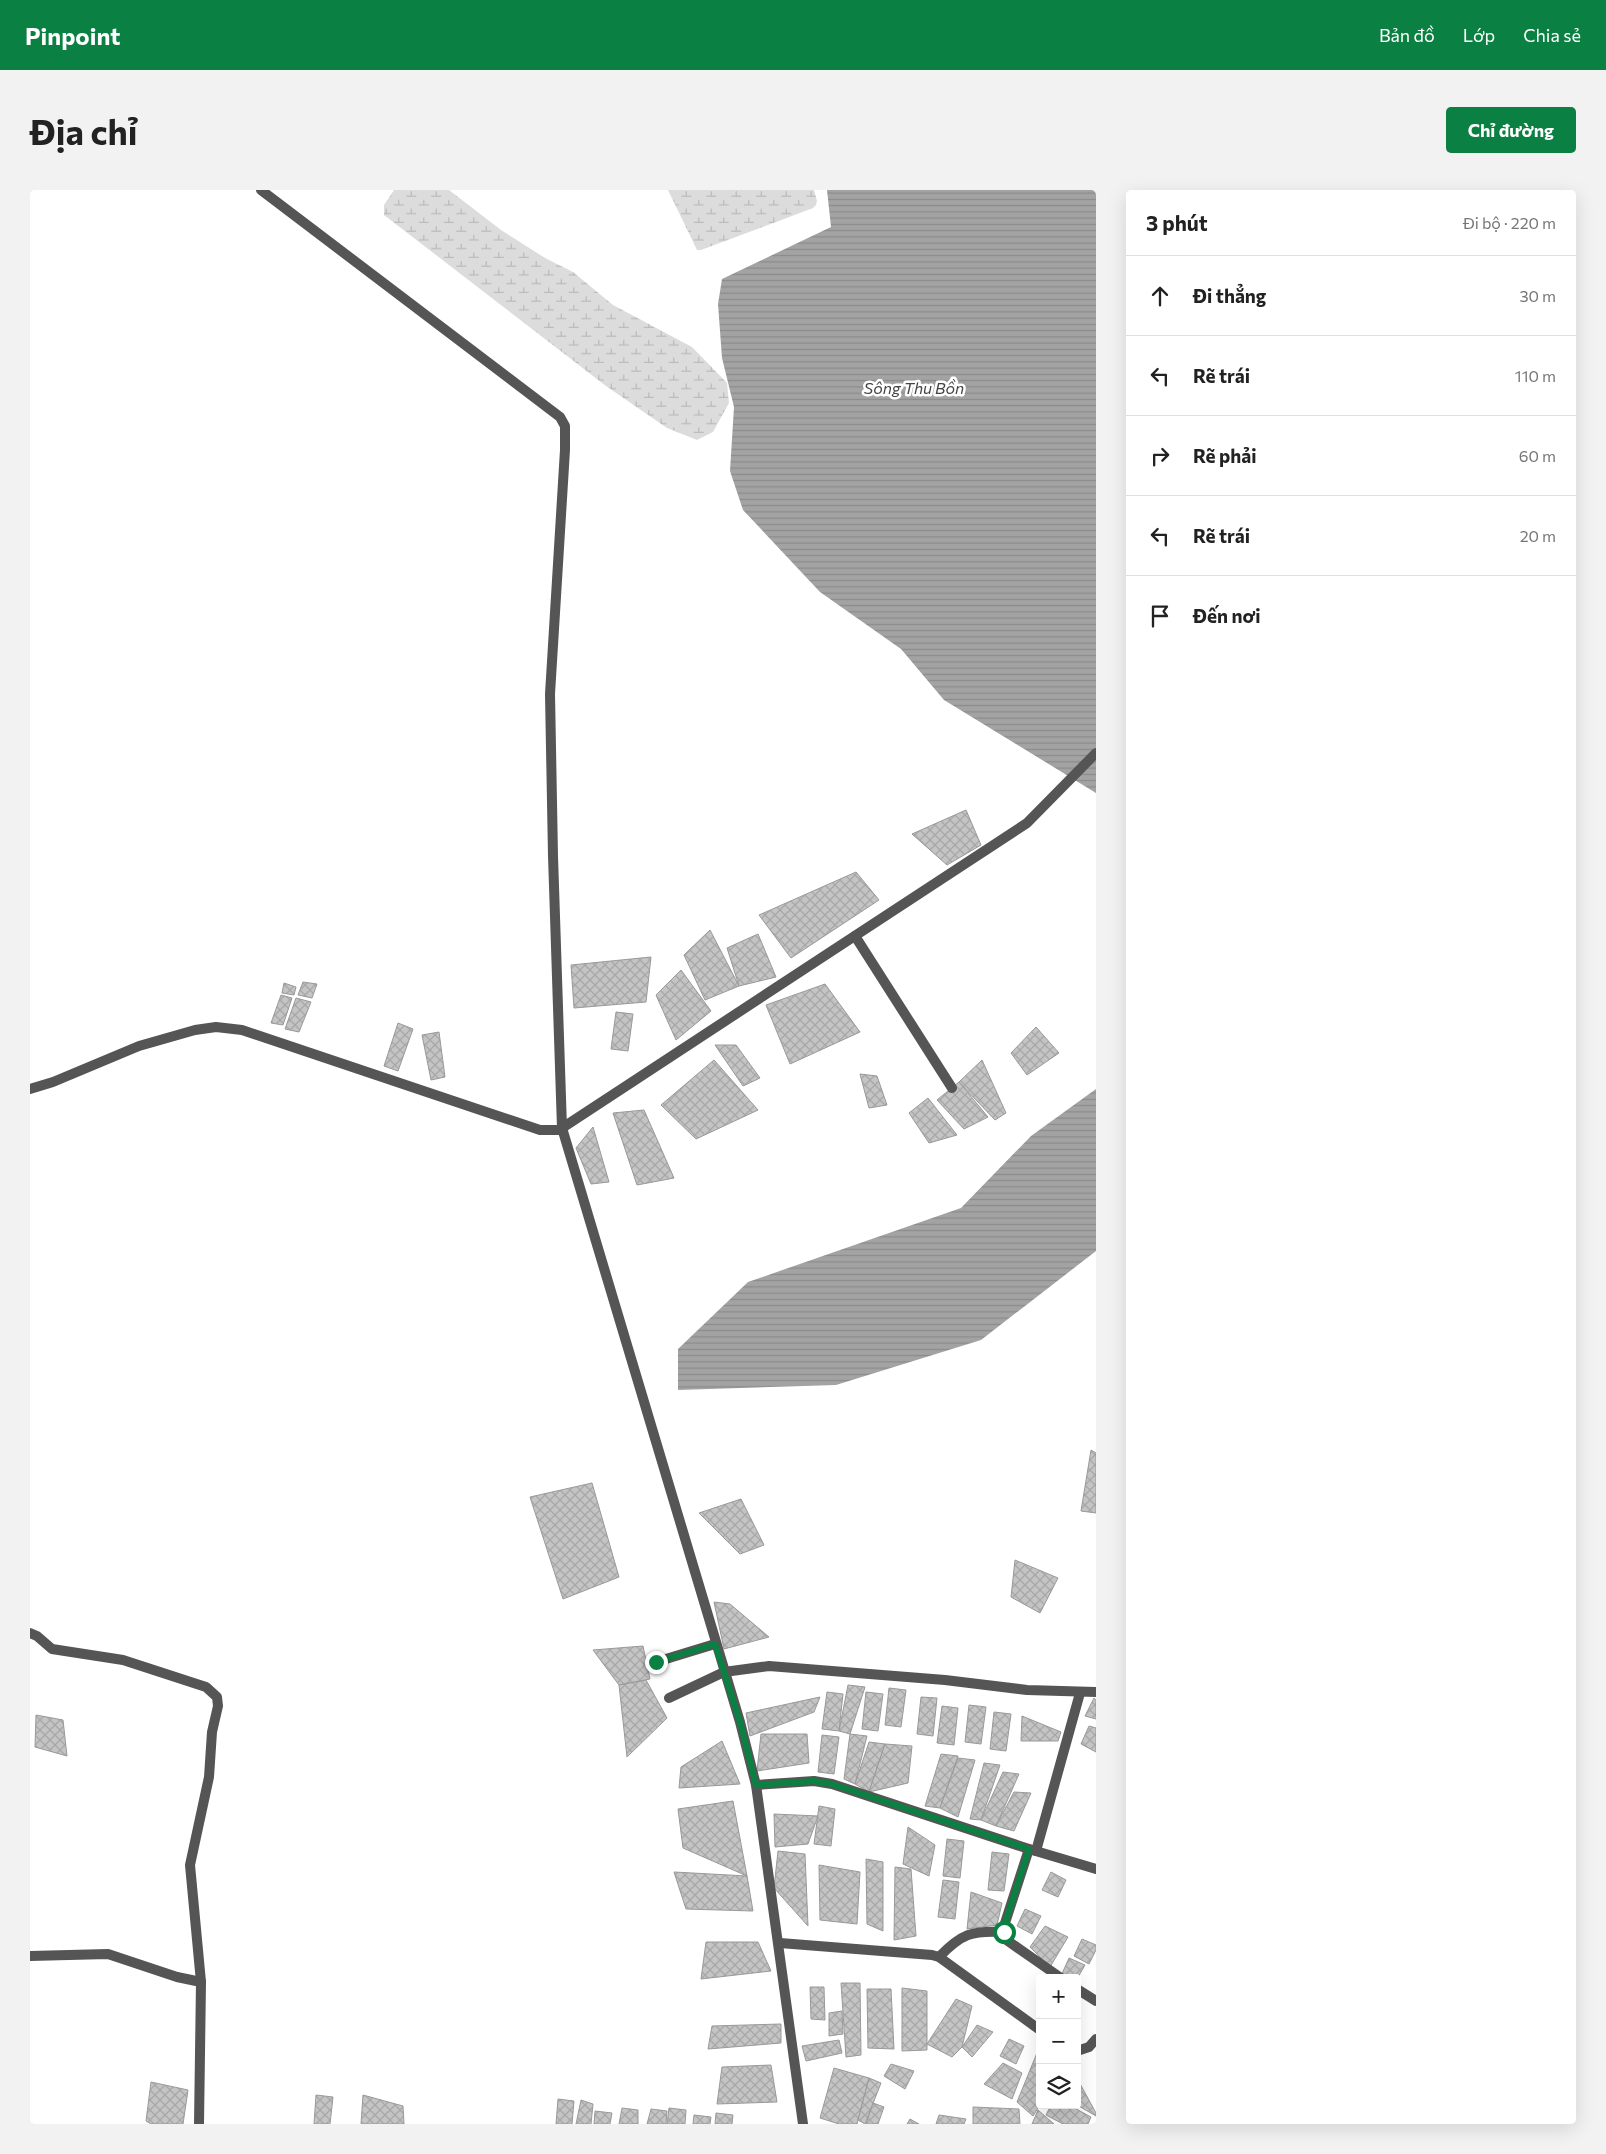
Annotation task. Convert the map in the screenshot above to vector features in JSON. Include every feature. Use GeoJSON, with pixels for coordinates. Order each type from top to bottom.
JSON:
{"type":"FeatureCollection","features":[{"type":"Feature","properties":{"kind":"street"},"geometry":{"type":"LineString","coordinates":[[261,190],[560,417],[565,426],[550,694],[562,1128],[715,1644],[740,1722],[756,1785],[780,1943],[803,2124]]}},
{"type":"Feature","properties":{"kind":"street"},"geometry":{"type":"LineString","coordinates":[[30,1089],[53,1082],[139,1046],[195,1030],[216,1027],[242,1030],[540,1130],[551,1131],[562,1128],[1027,823],[1096,753]]}},
{"type":"Feature","properties":{"kind":"street"},"geometry":{"type":"LineString","coordinates":[[855,936],[952,1088]]}},
{"type":"Feature","properties":{"kind":"street"},"geometry":{"type":"LineString","coordinates":[[30,1633],[37,1636],[52,1649],[130,1662],[206,1686],[217,1696],[218,1706],[212,1732],[209,1777],[190,1866],[201,1982],[199,2124]]}},
{"type":"Feature","properties":{"kind":"street"},"geometry":{"type":"LineString","coordinates":[[656,1662],[715,1644]]}},
{"type":"Feature","properties":{"kind":"street"},"geometry":{"type":"LineString","coordinates":[[668,1698],[724,1672],[769,1666],[946,1680],[1027,1690],[1096,1692]]}},
{"type":"Feature","properties":{"kind":"street"},"geometry":{"type":"LineString","coordinates":[[1055,1974],[1009,1944],[1004,1932],[1005,1923],[1033,1850],[1080,1693]]}},
{"type":"Feature","properties":{"kind":"street"},"geometry":{"type":"LineString","coordinates":[[756,1785],[814,1781],[832,1784],[1096,1869]]}},
{"type":"Feature","properties":{"kind":"street"},"geometry":{"type":"LineString","coordinates":[[939,1957],[954,1941],[968,1934],[1004,1932]]}},
{"type":"Feature","properties":{"kind":"street"},"geometry":{"type":"LineString","coordinates":[[780,1943],[939,1957],[1036,2027]]}},
{"type":"Feature","properties":{"kind":"street"},"geometry":{"type":"LineString","coordinates":[[30,1956],[108,1954],[201,1982]]}},
{"type":"Feature","properties":{"kind":"street"},"geometry":{"type":"LineString","coordinates":[[1081,1992],[1096,2001]]}},
{"type":"Feature","properties":{"kind":"street"},"geometry":{"type":"LineString","coordinates":[[1081,2051],[1089,2048],[1096,2039]]}},
{"type":"Feature","properties":{"kind":"green space"},"geometry":{"type":"Polygon","coordinates":[[[394,190],[449,190],[501,230],[545,258],[573,272],[613,305],[692,347],[727,383],[729,403],[713,432],[697,440],[667,428],[606,386],[384,215],[384,205],[394,190]]]}},
{"type":"Feature","properties":{"kind":"green space"},"geometry":{"type":"Polygon","coordinates":[[[668,190],[814,190],[817,201],[813,208],[697,250],[668,190]]]}},
{"type":"Feature","properties":{"kind":"water","name":"Sông Thu Bồn"},"geometry":{"type":"Polygon","coordinates":[[[827,190],[1096,190],[1096,793],[944,700],[901,649],[820,592],[743,510],[730,471],[734,407],[722,358],[718,304],[722,279],[831,227],[827,190]]]}},
{"type":"Feature","properties":{"kind":"water"},"geometry":{"type":"Polygon","coordinates":[[[1096,1089],[1096,1251],[981,1340],[836,1385],[678,1390],[678,1349],[748,1282],[961,1208],[1031,1136],[1096,1089]]]}},
{"type":"Feature","properties":{"kind":"building"},"geometry":{"type":"Polygon","coordinates":[[[966,810],[981,845],[947,865],[912,834],[966,810]]]}},
{"type":"Feature","properties":{"kind":"building"},"geometry":{"type":"Polygon","coordinates":[[[856,872],[879,900],[791,958],[759,915],[856,872]]]}},
{"type":"Feature","properties":{"kind":"building"},"geometry":{"type":"Polygon","coordinates":[[[710,930],[739,986],[705,1000],[684,955],[710,930]]]}},
{"type":"Feature","properties":{"kind":"building"},"geometry":{"type":"Polygon","coordinates":[[[758,934],[776,977],[739,986],[727,948],[758,934]]]}},
{"type":"Feature","properties":{"kind":"building"},"geometry":{"type":"Polygon","coordinates":[[[651,957],[646,1002],[574,1008],[571,965],[651,957]]]}},
{"type":"Feature","properties":{"kind":"building"},"geometry":{"type":"Polygon","coordinates":[[[681,970],[711,1011],[676,1040],[656,995],[681,970]]]}},
{"type":"Feature","properties":{"kind":"building"},"geometry":{"type":"Polygon","coordinates":[[[303,982],[317,984],[312,998],[298,995],[303,982]]]}},
{"type":"Feature","properties":{"kind":"building"},"geometry":{"type":"Polygon","coordinates":[[[284,983],[296,987],[294,995],[282,993],[284,983]]]}},
{"type":"Feature","properties":{"kind":"building"},"geometry":{"type":"Polygon","coordinates":[[[825,984],[860,1032],[790,1064],[766,1005],[825,984]]]}},
{"type":"Feature","properties":{"kind":"building"},"geometry":{"type":"Polygon","coordinates":[[[281,995],[292,998],[283,1025],[271,1023],[281,995]]]}},
{"type":"Feature","properties":{"kind":"building"},"geometry":{"type":"Polygon","coordinates":[[[296,998],[311,1002],[299,1032],[285,1029],[296,998]]]}},
{"type":"Feature","properties":{"kind":"building"},"geometry":{"type":"Polygon","coordinates":[[[616,1012],[633,1014],[628,1051],[611,1049],[616,1012]]]}},
{"type":"Feature","properties":{"kind":"building"},"geometry":{"type":"Polygon","coordinates":[[[398,1023],[413,1029],[398,1071],[384,1066],[398,1023]]]}},
{"type":"Feature","properties":{"kind":"building"},"geometry":{"type":"Polygon","coordinates":[[[1036,1027],[1059,1053],[1027,1075],[1011,1053],[1036,1027]]]}},
{"type":"Feature","properties":{"kind":"building"},"geometry":{"type":"Polygon","coordinates":[[[439,1032],[445,1077],[431,1080],[422,1035],[439,1032]]]}},
{"type":"Feature","properties":{"kind":"building"},"geometry":{"type":"Polygon","coordinates":[[[715,1045],[736,1045],[760,1078],[743,1086],[715,1045]]]}},
{"type":"Feature","properties":{"kind":"building"},"geometry":{"type":"Polygon","coordinates":[[[714,1060],[758,1110],[696,1139],[661,1105],[714,1060]]]}},
{"type":"Feature","properties":{"kind":"building"},"geometry":{"type":"Polygon","coordinates":[[[982,1060],[1006,1113],[995,1120],[959,1082],[982,1060]]]}},
{"type":"Feature","properties":{"kind":"building"},"geometry":{"type":"Polygon","coordinates":[[[860,1074],[877,1076],[887,1105],[869,1108],[860,1074]]]}},
{"type":"Feature","properties":{"kind":"building"},"geometry":{"type":"Polygon","coordinates":[[[959,1082],[988,1117],[964,1129],[937,1100],[959,1082]]]}},
{"type":"Feature","properties":{"kind":"building"},"geometry":{"type":"Polygon","coordinates":[[[928,1098],[957,1135],[929,1143],[909,1113],[928,1098]]]}},
{"type":"Feature","properties":{"kind":"building"},"geometry":{"type":"Polygon","coordinates":[[[644,1110],[674,1178],[637,1185],[613,1113],[644,1110]]]}},
{"type":"Feature","properties":{"kind":"building"},"geometry":{"type":"Polygon","coordinates":[[[593,1127],[609,1182],[591,1184],[576,1148],[593,1127]]]}},
{"type":"Feature","properties":{"kind":"building"},"geometry":{"type":"Polygon","coordinates":[[[1091,1450],[1096,1453],[1096,1513],[1081,1511],[1091,1450]]]}},
{"type":"Feature","properties":{"kind":"building"},"geometry":{"type":"Polygon","coordinates":[[[592,1483],[619,1577],[563,1599],[530,1497],[592,1483]]]}},
{"type":"Feature","properties":{"kind":"building"},"geometry":{"type":"Polygon","coordinates":[[[741,1499],[764,1545],[740,1554],[699,1513],[741,1499]]]}},
{"type":"Feature","properties":{"kind":"building"},"geometry":{"type":"Polygon","coordinates":[[[1015,1560],[1058,1578],[1040,1613],[1011,1597],[1015,1560]]]}},
{"type":"Feature","properties":{"kind":"building"},"geometry":{"type":"Polygon","coordinates":[[[714,1602],[730,1604],[769,1637],[724,1649],[714,1602]]]}},
{"type":"Feature","properties":{"kind":"building"},"geometry":{"type":"Polygon","coordinates":[[[643,1646],[650,1679],[619,1685],[593,1650],[643,1646]]]}},
{"type":"Feature","properties":{"kind":"building"},"geometry":{"type":"Polygon","coordinates":[[[646,1680],[667,1718],[627,1757],[619,1685],[646,1680]]]}},
{"type":"Feature","properties":{"kind":"building"},"geometry":{"type":"Polygon","coordinates":[[[848,1685],[865,1687],[850,1734],[839,1731],[848,1685]]]}},
{"type":"Feature","properties":{"kind":"building"},"geometry":{"type":"Polygon","coordinates":[[[889,1688],[906,1690],[901,1727],[885,1725],[889,1688]]]}},
{"type":"Feature","properties":{"kind":"building"},"geometry":{"type":"Polygon","coordinates":[[[827,1692],[843,1694],[839,1731],[822,1729],[827,1692]]]}},
{"type":"Feature","properties":{"kind":"building"},"geometry":{"type":"Polygon","coordinates":[[[866,1692],[883,1694],[878,1731],[862,1729],[866,1692]]]}},
{"type":"Feature","properties":{"kind":"building"},"geometry":{"type":"Polygon","coordinates":[[[820,1697],[814,1712],[750,1736],[746,1713],[820,1697]]]}},
{"type":"Feature","properties":{"kind":"building"},"geometry":{"type":"Polygon","coordinates":[[[921,1697],[937,1698],[933,1736],[917,1734],[921,1697]]]}},
{"type":"Feature","properties":{"kind":"building"},"geometry":{"type":"Polygon","coordinates":[[[1094,1698],[1096,1700],[1096,1719],[1085,1716],[1094,1698]]]}},
{"type":"Feature","properties":{"kind":"building"},"geometry":{"type":"Polygon","coordinates":[[[969,1705],[986,1707],[981,1744],[965,1742],[969,1705]]]}},
{"type":"Feature","properties":{"kind":"building"},"geometry":{"type":"Polygon","coordinates":[[[942,1706],[958,1708],[954,1745],[937,1743],[942,1706]]]}},
{"type":"Feature","properties":{"kind":"building"},"geometry":{"type":"Polygon","coordinates":[[[994,1712],[1011,1714],[1006,1751],[990,1749],[994,1712]]]}},
{"type":"Feature","properties":{"kind":"building"},"geometry":{"type":"Polygon","coordinates":[[[36,1715],[63,1720],[67,1756],[35,1747],[36,1715]]]}},
{"type":"Feature","properties":{"kind":"building"},"geometry":{"type":"Polygon","coordinates":[[[1022,1716],[1061,1732],[1058,1741],[1021,1741],[1022,1716]]]}},
{"type":"Feature","properties":{"kind":"building"},"geometry":{"type":"Polygon","coordinates":[[[1089,1726],[1096,1728],[1096,1752],[1081,1744],[1089,1726]]]}},
{"type":"Feature","properties":{"kind":"building"},"geometry":{"type":"Polygon","coordinates":[[[761,1734],[807,1734],[809,1763],[757,1771],[761,1734]]]}},
{"type":"Feature","properties":{"kind":"building"},"geometry":{"type":"Polygon","coordinates":[[[850,1734],[867,1736],[855,1784],[844,1779],[850,1734]]]}},
{"type":"Feature","properties":{"kind":"building"},"geometry":{"type":"Polygon","coordinates":[[[822,1735],[839,1737],[834,1774],[818,1772],[822,1735]]]}},
{"type":"Feature","properties":{"kind":"building"},"geometry":{"type":"Polygon","coordinates":[[[722,1741],[740,1784],[679,1788],[681,1767],[722,1741]]]}},
{"type":"Feature","properties":{"kind":"building"},"geometry":{"type":"Polygon","coordinates":[[[869,1742],[885,1744],[869,1792],[855,1784],[869,1742]]]}},
{"type":"Feature","properties":{"kind":"building"},"geometry":{"type":"Polygon","coordinates":[[[885,1744],[912,1746],[908,1783],[869,1792],[885,1744]]]}},
{"type":"Feature","properties":{"kind":"building"},"geometry":{"type":"Polygon","coordinates":[[[941,1754],[958,1756],[940,1808],[925,1806],[941,1754]]]}},
{"type":"Feature","properties":{"kind":"building"},"geometry":{"type":"Polygon","coordinates":[[[958,1758],[975,1760],[958,1817],[940,1808],[958,1758]]]}},
{"type":"Feature","properties":{"kind":"building"},"geometry":{"type":"Polygon","coordinates":[[[984,1763],[1000,1765],[981,1820],[970,1819],[984,1763]]]}},
{"type":"Feature","properties":{"kind":"building"},"geometry":{"type":"Polygon","coordinates":[[[1003,1772],[1019,1774],[996,1826],[981,1820],[1003,1772]]]}},
{"type":"Feature","properties":{"kind":"building"},"geometry":{"type":"Polygon","coordinates":[[[1014,1792],[1031,1793],[1014,1831],[996,1826],[1014,1792]]]}},
{"type":"Feature","properties":{"kind":"building"},"geometry":{"type":"Polygon","coordinates":[[[733,1801],[747,1876],[683,1848],[678,1809],[733,1801]]]}},
{"type":"Feature","properties":{"kind":"building"},"geometry":{"type":"Polygon","coordinates":[[[819,1806],[835,1809],[831,1846],[814,1844],[819,1806]]]}},
{"type":"Feature","properties":{"kind":"building"},"geometry":{"type":"Polygon","coordinates":[[[774,1814],[818,1816],[808,1844],[775,1847],[774,1814]]]}},
{"type":"Feature","properties":{"kind":"building"},"geometry":{"type":"Polygon","coordinates":[[[908,1827],[935,1845],[929,1876],[903,1864],[908,1827]]]}},
{"type":"Feature","properties":{"kind":"building"},"geometry":{"type":"Polygon","coordinates":[[[947,1839],[964,1841],[960,1878],[943,1876],[947,1839]]]}},
{"type":"Feature","properties":{"kind":"building"},"geometry":{"type":"Polygon","coordinates":[[[778,1851],[805,1854],[808,1926],[774,1888],[778,1851]]]}},
{"type":"Feature","properties":{"kind":"building"},"geometry":{"type":"Polygon","coordinates":[[[992,1852],[1009,1854],[1004,1891],[988,1890],[992,1852]]]}},
{"type":"Feature","properties":{"kind":"building"},"geometry":{"type":"Polygon","coordinates":[[[866,1859],[883,1862],[883,1931],[867,1924],[866,1859]]]}},
{"type":"Feature","properties":{"kind":"building"},"geometry":{"type":"Polygon","coordinates":[[[819,1865],[860,1872],[857,1924],[820,1920],[819,1865]]]}},
{"type":"Feature","properties":{"kind":"building"},"geometry":{"type":"Polygon","coordinates":[[[895,1867],[911,1869],[916,1936],[894,1940],[895,1867]]]}},
{"type":"Feature","properties":{"kind":"building"},"geometry":{"type":"Polygon","coordinates":[[[674,1872],[747,1876],[753,1911],[686,1909],[674,1872]]]}},
{"type":"Feature","properties":{"kind":"building"},"geometry":{"type":"Polygon","coordinates":[[[1051,1872],[1066,1880],[1058,1897],[1042,1890],[1051,1872]]]}},
{"type":"Feature","properties":{"kind":"building"},"geometry":{"type":"Polygon","coordinates":[[[943,1880],[959,1882],[955,1919],[938,1917],[943,1880]]]}},
{"type":"Feature","properties":{"kind":"building"},"geometry":{"type":"Polygon","coordinates":[[[971,1892],[1002,1903],[997,1925],[967,1929],[971,1892]]]}},
{"type":"Feature","properties":{"kind":"building"},"geometry":{"type":"Polygon","coordinates":[[[1025,1909],[1041,1916],[1032,1934],[1017,1926],[1025,1909]]]}},
{"type":"Feature","properties":{"kind":"building"},"geometry":{"type":"Polygon","coordinates":[[[1045,1926],[1068,1937],[1050,1967],[1030,1947],[1045,1926]]]}},
{"type":"Feature","properties":{"kind":"building"},"geometry":{"type":"Polygon","coordinates":[[[1082,1939],[1096,1945],[1096,1950],[1089,1964],[1074,1956],[1082,1939]]]}},
{"type":"Feature","properties":{"kind":"building"},"geometry":{"type":"Polygon","coordinates":[[[706,1942],[758,1942],[771,1971],[701,1979],[706,1942]]]}},
{"type":"Feature","properties":{"kind":"building"},"geometry":{"type":"Polygon","coordinates":[[[1069,1958],[1085,1965],[1080,1974],[1062,1974],[1069,1958]]]}},
{"type":"Feature","properties":{"kind":"building"},"geometry":{"type":"Polygon","coordinates":[[[841,1983],[860,1983],[861,2055],[846,2057],[841,1983]]]}},
{"type":"Feature","properties":{"kind":"building"},"geometry":{"type":"Polygon","coordinates":[[[810,1987],[824,1987],[825,2020],[811,2019],[810,1987]]]}},
{"type":"Feature","properties":{"kind":"building"},"geometry":{"type":"Polygon","coordinates":[[[902,1988],[927,1991],[927,2050],[902,2051],[902,1988]]]}},
{"type":"Feature","properties":{"kind":"building"},"geometry":{"type":"Polygon","coordinates":[[[867,1989],[891,1989],[894,2049],[868,2048],[867,1989]]]}},
{"type":"Feature","properties":{"kind":"building"},"geometry":{"type":"Polygon","coordinates":[[[956,1999],[972,2006],[962,2047],[952,2057],[927,2044],[956,1999]]]}},
{"type":"Feature","properties":{"kind":"building"},"geometry":{"type":"Polygon","coordinates":[[[842,2011],[843,2034],[829,2036],[829,2013],[842,2011]]]}},
{"type":"Feature","properties":{"kind":"building"},"geometry":{"type":"Polygon","coordinates":[[[781,2024],[781,2043],[708,2049],[712,2026],[781,2024]]]}},
{"type":"Feature","properties":{"kind":"building"},"geometry":{"type":"Polygon","coordinates":[[[977,2025],[993,2032],[972,2057],[962,2047],[977,2025]]]}},
{"type":"Feature","properties":{"kind":"building"},"geometry":{"type":"Polygon","coordinates":[[[1009,2039],[1024,2046],[1016,2064],[1000,2056],[1009,2039]]]}},
{"type":"Feature","properties":{"kind":"building"},"geometry":{"type":"Polygon","coordinates":[[[839,2040],[842,2053],[806,2061],[802,2046],[839,2040]]]}},
{"type":"Feature","properties":{"kind":"building"},"geometry":{"type":"Polygon","coordinates":[[[1036,2055],[1037,2109],[1033,2116],[1017,2102],[1036,2055]]]}},
{"type":"Feature","properties":{"kind":"building"},"geometry":{"type":"Polygon","coordinates":[[[1003,2063],[1022,2073],[1012,2099],[984,2084],[1003,2063]]]}},
{"type":"Feature","properties":{"kind":"building"},"geometry":{"type":"Polygon","coordinates":[[[891,2064],[914,2071],[905,2089],[884,2076],[891,2064]]]}},
{"type":"Feature","properties":{"kind":"building"},"geometry":{"type":"Polygon","coordinates":[[[771,2065],[777,2102],[717,2104],[722,2067],[771,2065]]]}},
{"type":"Feature","properties":{"kind":"building"},"geometry":{"type":"Polygon","coordinates":[[[834,2068],[869,2078],[857,2124],[839,2124],[820,2118],[834,2068]]]}},
{"type":"Feature","properties":{"kind":"building"},"geometry":{"type":"Polygon","coordinates":[[[869,2078],[881,2083],[865,2124],[858,2120],[869,2078]]]}},
{"type":"Feature","properties":{"kind":"building"},"geometry":{"type":"Polygon","coordinates":[[[151,2082],[188,2090],[183,2124],[151,2124],[146,2121],[151,2082]]]}},
{"type":"Feature","properties":{"kind":"building"},"geometry":{"type":"Polygon","coordinates":[[[1081,2086],[1096,2113],[1096,2116],[1081,2107],[1081,2086]]]}},
{"type":"Feature","properties":{"kind":"building"},"geometry":{"type":"Polygon","coordinates":[[[316,2095],[333,2097],[330,2124],[314,2124],[316,2095]]]}},
{"type":"Feature","properties":{"kind":"building"},"geometry":{"type":"Polygon","coordinates":[[[363,2095],[403,2106],[404,2124],[361,2124],[363,2095]]]}},
{"type":"Feature","properties":{"kind":"building"},"geometry":{"type":"Polygon","coordinates":[[[558,2099],[574,2101],[572,2124],[556,2124],[558,2099]]]}},
{"type":"Feature","properties":{"kind":"building"},"geometry":{"type":"Polygon","coordinates":[[[581,2100],[593,2104],[591,2124],[576,2124],[581,2100]]]}},
{"type":"Feature","properties":{"kind":"building"},"geometry":{"type":"Polygon","coordinates":[[[873,2103],[884,2107],[878,2124],[866,2124],[873,2103]]]}},
{"type":"Feature","properties":{"kind":"building"},"geometry":{"type":"Polygon","coordinates":[[[973,2107],[1019,2109],[1020,2124],[973,2124],[973,2107]]]}},
{"type":"Feature","properties":{"kind":"building"},"geometry":{"type":"Polygon","coordinates":[[[622,2108],[638,2110],[638,2124],[619,2124],[622,2108]]]}},
{"type":"Feature","properties":{"kind":"building"},"geometry":{"type":"Polygon","coordinates":[[[669,2108],[686,2110],[685,2124],[667,2124],[669,2108]]]}},
{"type":"Feature","properties":{"kind":"building"},"geometry":{"type":"Polygon","coordinates":[[[651,2109],[667,2111],[666,2124],[647,2124],[651,2109]]]}},
{"type":"Feature","properties":{"kind":"building"},"geometry":{"type":"Polygon","coordinates":[[[1049,2109],[1076,2109],[1091,2117],[1088,2124],[1063,2124],[1046,2115],[1049,2109]]]}},
{"type":"Feature","properties":{"kind":"building"},"geometry":{"type":"Polygon","coordinates":[[[1038,2110],[1054,2124],[1032,2124],[1038,2110]]]}},
{"type":"Feature","properties":{"kind":"building"},"geometry":{"type":"Polygon","coordinates":[[[595,2111],[612,2113],[610,2124],[594,2124],[595,2111]]]}},
{"type":"Feature","properties":{"kind":"building"},"geometry":{"type":"Polygon","coordinates":[[[716,2113],[733,2115],[732,2124],[715,2124],[716,2113]]]}},
{"type":"Feature","properties":{"kind":"building"},"geometry":{"type":"Polygon","coordinates":[[[694,2115],[711,2117],[710,2124],[693,2124],[694,2115]]]}},
{"type":"Feature","properties":{"kind":"building"},"geometry":{"type":"Polygon","coordinates":[[[939,2115],[966,2119],[964,2124],[936,2124],[939,2115]]]}},
{"type":"Feature","properties":{"kind":"building"},"geometry":{"type":"Polygon","coordinates":[[[910,2119],[919,2124],[907,2124],[910,2119]]]}},
{"type":"Feature","properties":{"kind":"route"},"geometry":{"type":"LineString","coordinates":[[656,1662],[715,1644],[740,1722],[756,1785],[814,1781],[832,1784],[1029,1849],[1005,1923],[1004,1932]]}}]}
